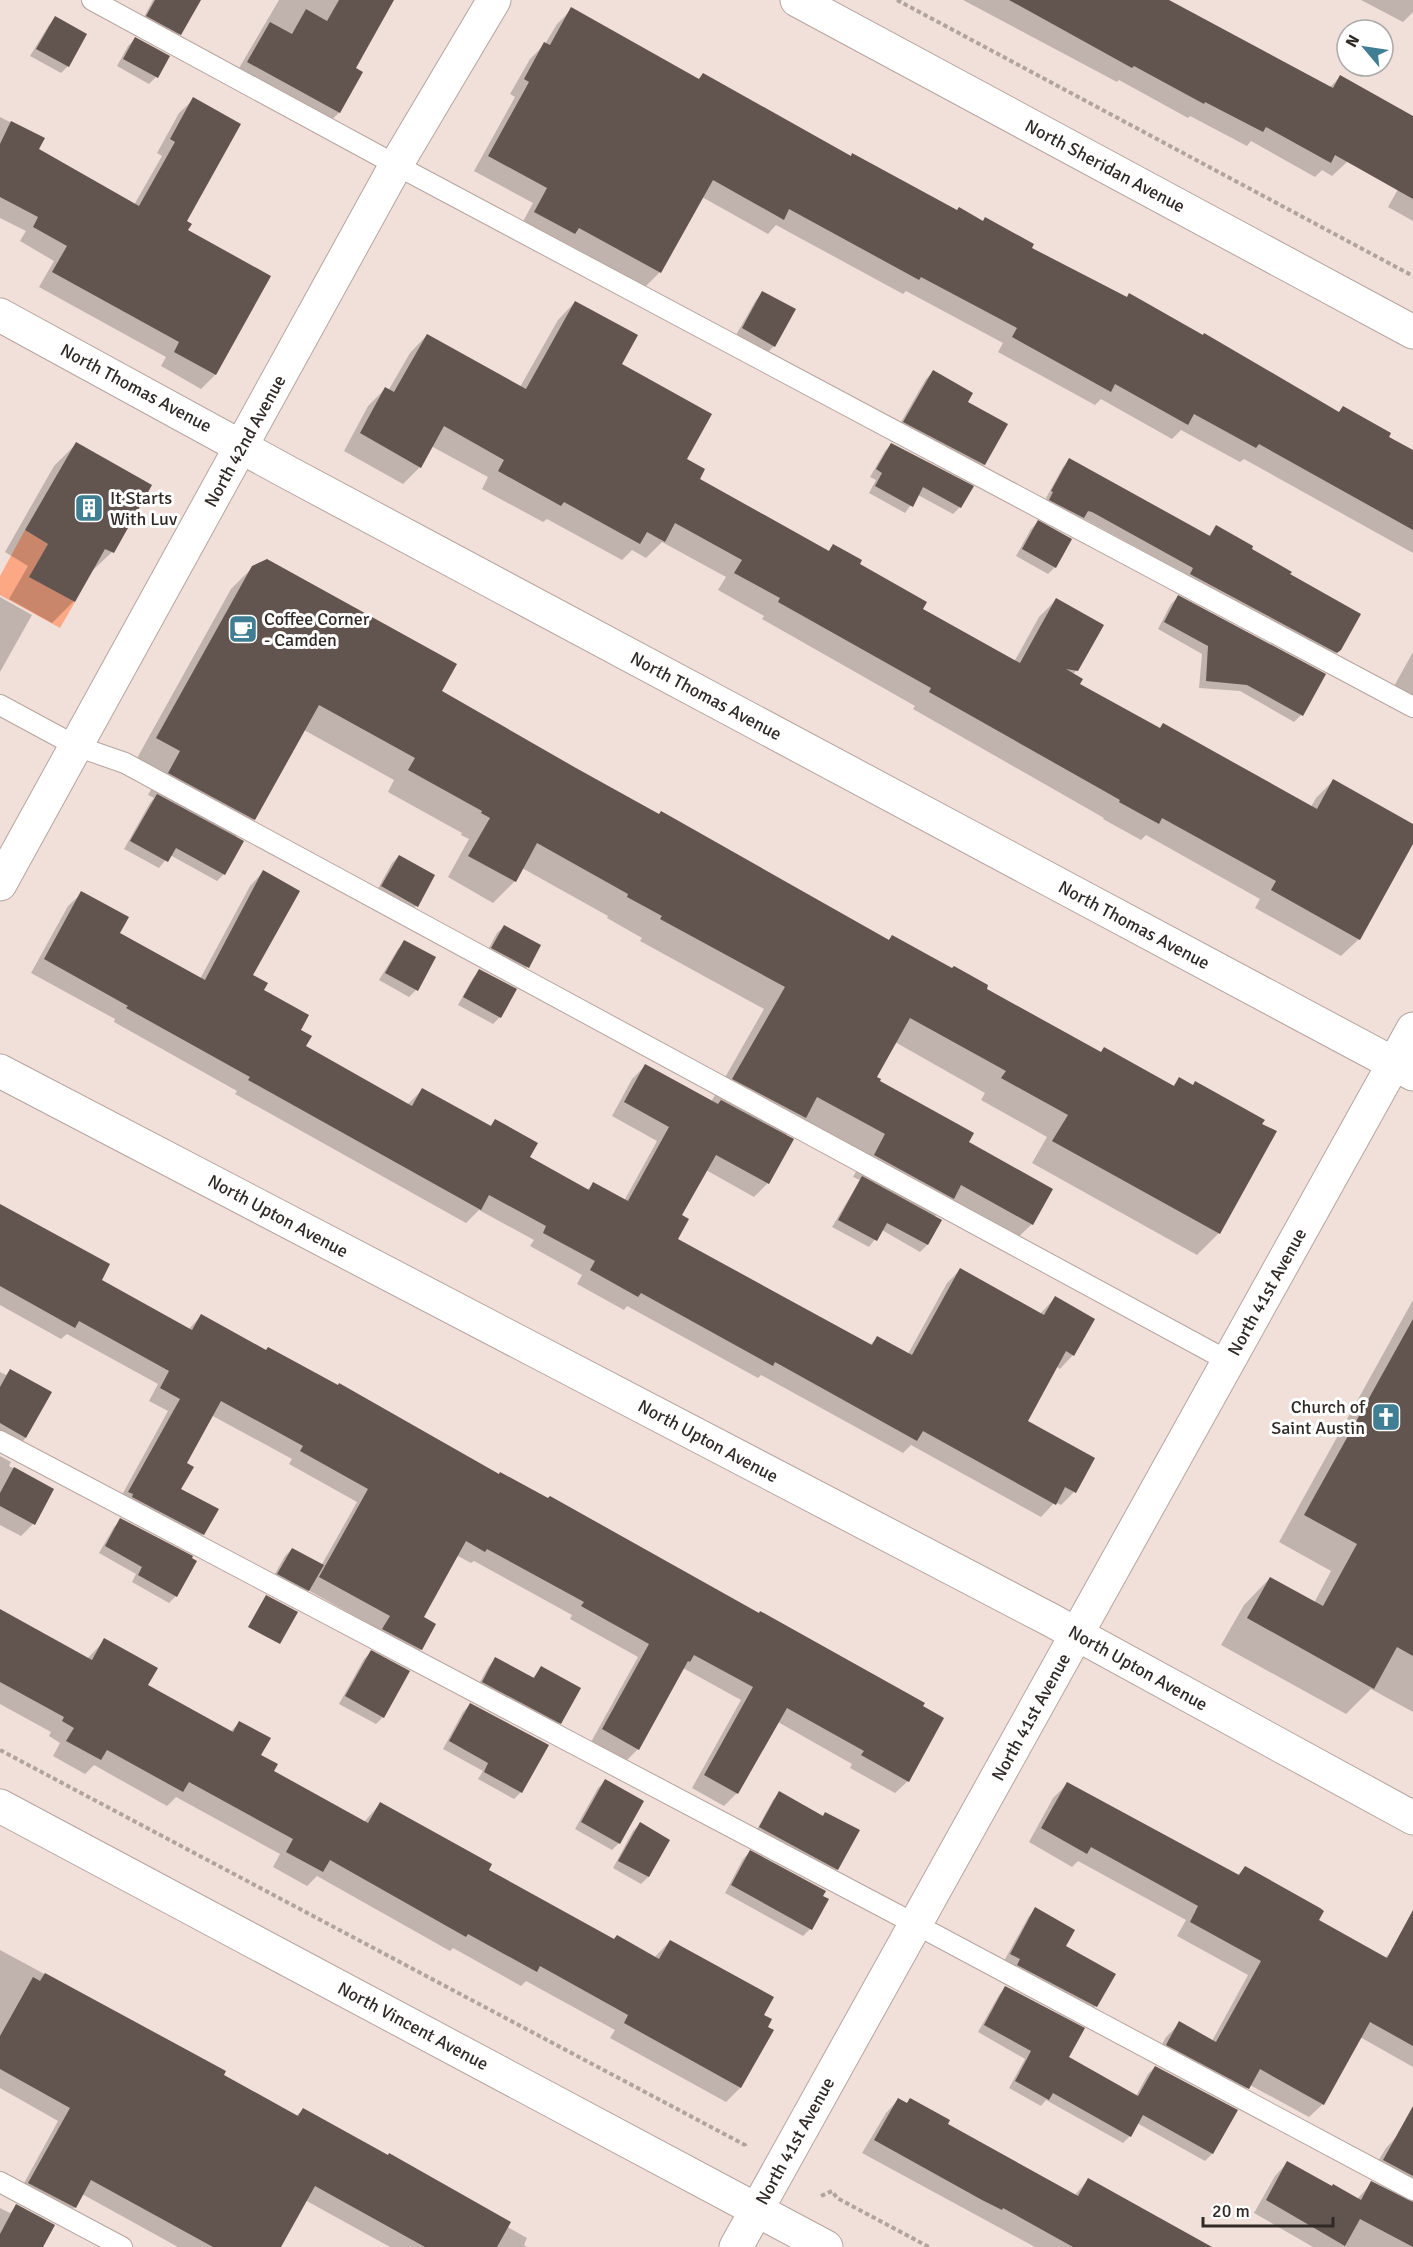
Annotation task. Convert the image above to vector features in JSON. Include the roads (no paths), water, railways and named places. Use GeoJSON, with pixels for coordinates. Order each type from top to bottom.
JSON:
{"type":"FeatureCollection","features":[{"type":"Feature","properties":{"kind":"street","name":"North 42nd Avenue"},"geometry":{"type":"LineString","coordinates":[[0,884],[396,165],[494,0]]}},
{"type":"Feature","properties":{"kind":"street","name":"North Sheridan Avenue"},"geometry":{"type":"LineString","coordinates":[[797,0],[1413,332]]}},
{"type":"Feature","properties":{"kind":"street","name":"North Thomas Avenue"},"geometry":{"type":"LineString","coordinates":[[0,315],[1403,1069]]}},
{"type":"Feature","properties":{"kind":"street","name":"North 41st Avenue"},"geometry":{"type":"LineString","coordinates":[[736,2247],[1228,1361],[1403,1069],[1413,1029]]}},
{"type":"Feature","properties":{"kind":"street","name":"North Upton Avenue"},"geometry":{"type":"LineString","coordinates":[[0,1071],[1077,1634],[1413,1818]]}},
{"type":"Feature","properties":{"kind":"street","name":"North Vincent Avenue"},"geometry":{"type":"LineString","coordinates":[[0,1806],[826,2247]]}},
{"type":"Feature","properties":{"kind":"lane"},"geometry":{"type":"LineString","coordinates":[[92,0],[396,165],[1413,707]]}},
{"type":"Feature","properties":{"kind":"lane"},"geometry":{"type":"LineString","coordinates":[[0,705],[76,746],[125,763],[1228,1361]]}},
{"type":"Feature","properties":{"kind":"lane"},"geometry":{"type":"LineString","coordinates":[[0,1441],[1413,2190]]}},
{"type":"Feature","properties":{"kind":"lane"},"geometry":{"type":"LineString","coordinates":[[0,2182],[122,2247]]}},
{"type":"Feature","properties":{"kind":"place","name":"It Starts With Luv"},"geometry":{"type":"Point","coordinates":[89,508]}},
{"type":"Feature","properties":{"kind":"place","name":"Coffee Corner - Camden"},"geometry":{"type":"Point","coordinates":[243,629]}},
{"type":"Feature","properties":{"kind":"place","name":"Church of Saint Austin"},"geometry":{"type":"Point","coordinates":[1386,1417]}}]}
